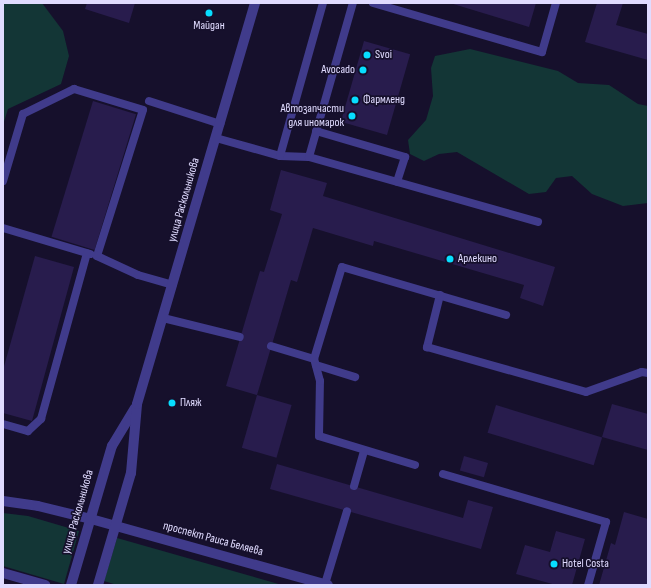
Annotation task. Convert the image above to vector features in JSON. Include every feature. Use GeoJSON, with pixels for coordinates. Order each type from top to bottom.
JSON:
{"type":"FeatureCollection","features":[{"type":"Feature","properties":{"kind":"street","name":"улица Раскольникова"},"geometry":{"type":"LineString","coordinates":[[98,585],[131,473],[137,404],[255,3]]}},
{"type":"Feature","properties":{"kind":"street","name":"улица Раскольникова"},"geometry":{"type":"LineString","coordinates":[[70,585],[112,446],[137,404]]}},
{"type":"Feature","properties":{"kind":"street","name":"проспект Раиса Беляева"},"geometry":{"type":"LineString","coordinates":[[3,501],[38,506],[91,519],[326,585]]}},
{"type":"Feature","properties":{"kind":"street"},"geometry":{"type":"LineString","coordinates":[[3,573],[45,585]]}},
{"type":"Feature","properties":{"kind":"lane"},"geometry":{"type":"LineString","coordinates":[[280,156],[323,3]]}},
{"type":"Feature","properties":{"kind":"lane"},"geometry":{"type":"LineString","coordinates":[[309,157],[353,3]]}},
{"type":"Feature","properties":{"kind":"lane"},"geometry":{"type":"LineString","coordinates":[[373,3],[542,52],[556,3]]}},
{"type":"Feature","properties":{"kind":"lane"},"geometry":{"type":"LineString","coordinates":[[3,181],[23,114],[74,89],[143,110],[97,256]]}},
{"type":"Feature","properties":{"kind":"lane"},"geometry":{"type":"LineString","coordinates":[[150,102],[220,124]]}},
{"type":"Feature","properties":{"kind":"lane"},"geometry":{"type":"LineString","coordinates":[[316,131],[405,157],[397,182]]}},
{"type":"Feature","properties":{"kind":"lane"},"geometry":{"type":"LineString","coordinates":[[216,138],[280,156],[309,157],[538,222]]}},
{"type":"Feature","properties":{"kind":"lane"},"geometry":{"type":"LineString","coordinates":[[3,228],[97,256],[138,275],[173,285]]}},
{"type":"Feature","properties":{"kind":"lane"},"geometry":{"type":"LineString","coordinates":[[3,424],[28,431],[41,419],[87,253]]}},
{"type":"Feature","properties":{"kind":"lane"},"geometry":{"type":"LineString","coordinates":[[415,465],[319,436],[320,381],[315,362],[342,267],[506,315]]}},
{"type":"Feature","properties":{"kind":"lane"},"geometry":{"type":"LineString","coordinates":[[440,296],[427,347],[586,392],[642,372],[648,373]]}},
{"type":"Feature","properties":{"kind":"lane"},"geometry":{"type":"LineString","coordinates":[[163,318],[240,337]]}},
{"type":"Feature","properties":{"kind":"lane"},"geometry":{"type":"LineString","coordinates":[[271,346],[355,377]]}},
{"type":"Feature","properties":{"kind":"lane"},"geometry":{"type":"LineString","coordinates":[[354,486],[364,450]]}},
{"type":"Feature","properties":{"kind":"lane"},"geometry":{"type":"LineString","coordinates":[[443,474],[606,522],[588,585]]}},
{"type":"Feature","properties":{"kind":"lane"},"geometry":{"type":"LineString","coordinates":[[326,585],[346,511]]}},
{"type":"Feature","properties":{"kind":"green space"},"geometry":{"type":"Polygon","coordinates":[[[3,3],[42,3],[63,31],[69,56],[61,84],[8,109],[3,125],[3,3]]]}},
{"type":"Feature","properties":{"kind":"green space"},"geometry":{"type":"Polygon","coordinates":[[[470,49],[558,71],[578,83],[609,85],[638,104],[648,106],[648,203],[623,206],[592,194],[572,176],[556,178],[546,192],[529,194],[457,152],[439,154],[424,161],[410,154],[408,140],[426,120],[433,96],[431,68],[435,56],[470,49]]]}},
{"type":"Feature","properties":{"kind":"green space"},"geometry":{"type":"Polygon","coordinates":[[[3,513],[28,516],[79,531],[64,584],[3,566],[3,513]]]}},
{"type":"Feature","properties":{"kind":"green space"},"geometry":{"type":"Polygon","coordinates":[[[117,538],[282,585],[117,585],[104,581],[117,538]]]}},
{"type":"Feature","properties":{"kind":"building"},"geometry":{"type":"Polygon","coordinates":[[[87,3],[135,3],[129,23],[85,9],[87,3]]]}},
{"type":"Feature","properties":{"kind":"building"},"geometry":{"type":"Polygon","coordinates":[[[450,3],[536,3],[529,27],[450,3]]]}},
{"type":"Feature","properties":{"kind":"building"},"geometry":{"type":"Polygon","coordinates":[[[597,3],[623,3],[616,25],[648,34],[648,60],[585,42],[597,3]]]}},
{"type":"Feature","properties":{"kind":"building"},"geometry":{"type":"Polygon","coordinates":[[[364,41],[410,54],[387,135],[341,122],[364,41]]]}},
{"type":"Feature","properties":{"kind":"building"},"geometry":{"type":"Polygon","coordinates":[[[93,101],[136,114],[95,250],[51,237],[93,101]]]}},
{"type":"Feature","properties":{"kind":"building"},"geometry":{"type":"Polygon","coordinates":[[[281,170],[327,183],[323,196],[555,267],[543,306],[520,298],[524,285],[374,241],[373,246],[313,228],[297,282],[291,280],[257,395],[226,386],[260,271],[264,272],[282,214],[270,210],[281,170]]]}},
{"type":"Feature","properties":{"kind":"building"},"geometry":{"type":"Polygon","coordinates":[[[35,256],[74,267],[32,421],[3,413],[3,370],[35,256]]]}},
{"type":"Feature","properties":{"kind":"building"},"geometry":{"type":"Polygon","coordinates":[[[257,395],[292,405],[276,458],[242,448],[257,395]]]}},
{"type":"Feature","properties":{"kind":"building"},"geometry":{"type":"Polygon","coordinates":[[[612,404],[648,414],[648,450],[602,437],[612,404]]]}},
{"type":"Feature","properties":{"kind":"building"},"geometry":{"type":"Polygon","coordinates":[[[496,405],[602,437],[594,465],[488,433],[496,405]]]}},
{"type":"Feature","properties":{"kind":"building"},"geometry":{"type":"Polygon","coordinates":[[[464,456],[488,463],[484,477],[460,470],[464,456]]]}},
{"type":"Feature","properties":{"kind":"building"},"geometry":{"type":"Polygon","coordinates":[[[277,464],[463,518],[468,500],[493,507],[481,549],[270,489],[277,464]]]}},
{"type":"Feature","properties":{"kind":"building"},"geometry":{"type":"Polygon","coordinates":[[[624,512],[648,519],[648,585],[599,585],[611,543],[615,545],[624,512]]]}},
{"type":"Feature","properties":{"kind":"building"},"geometry":{"type":"Polygon","coordinates":[[[556,531],[585,539],[572,585],[556,585],[516,574],[525,545],[550,552],[556,531]]]}},
{"type":"Feature","properties":{"kind":"place","name":"Майдан"},"geometry":{"type":"Point","coordinates":[209,13]}},
{"type":"Feature","properties":{"kind":"place","name":"Svoi"},"geometry":{"type":"Point","coordinates":[367,55]}},
{"type":"Feature","properties":{"kind":"place","name":"Avocado"},"geometry":{"type":"Point","coordinates":[363,70]}},
{"type":"Feature","properties":{"kind":"place","name":"Фармленд"},"geometry":{"type":"Point","coordinates":[355,100]}},
{"type":"Feature","properties":{"kind":"place","name":"Автозапчасти для иномарок"},"geometry":{"type":"Point","coordinates":[352,116]}},
{"type":"Feature","properties":{"kind":"place","name":"Арлекино"},"geometry":{"type":"Point","coordinates":[450,259]}},
{"type":"Feature","properties":{"kind":"place","name":"Пляж"},"geometry":{"type":"Point","coordinates":[172,403]}},
{"type":"Feature","properties":{"kind":"place","name":"Hotel Costa"},"geometry":{"type":"Point","coordinates":[554,564]}}]}
